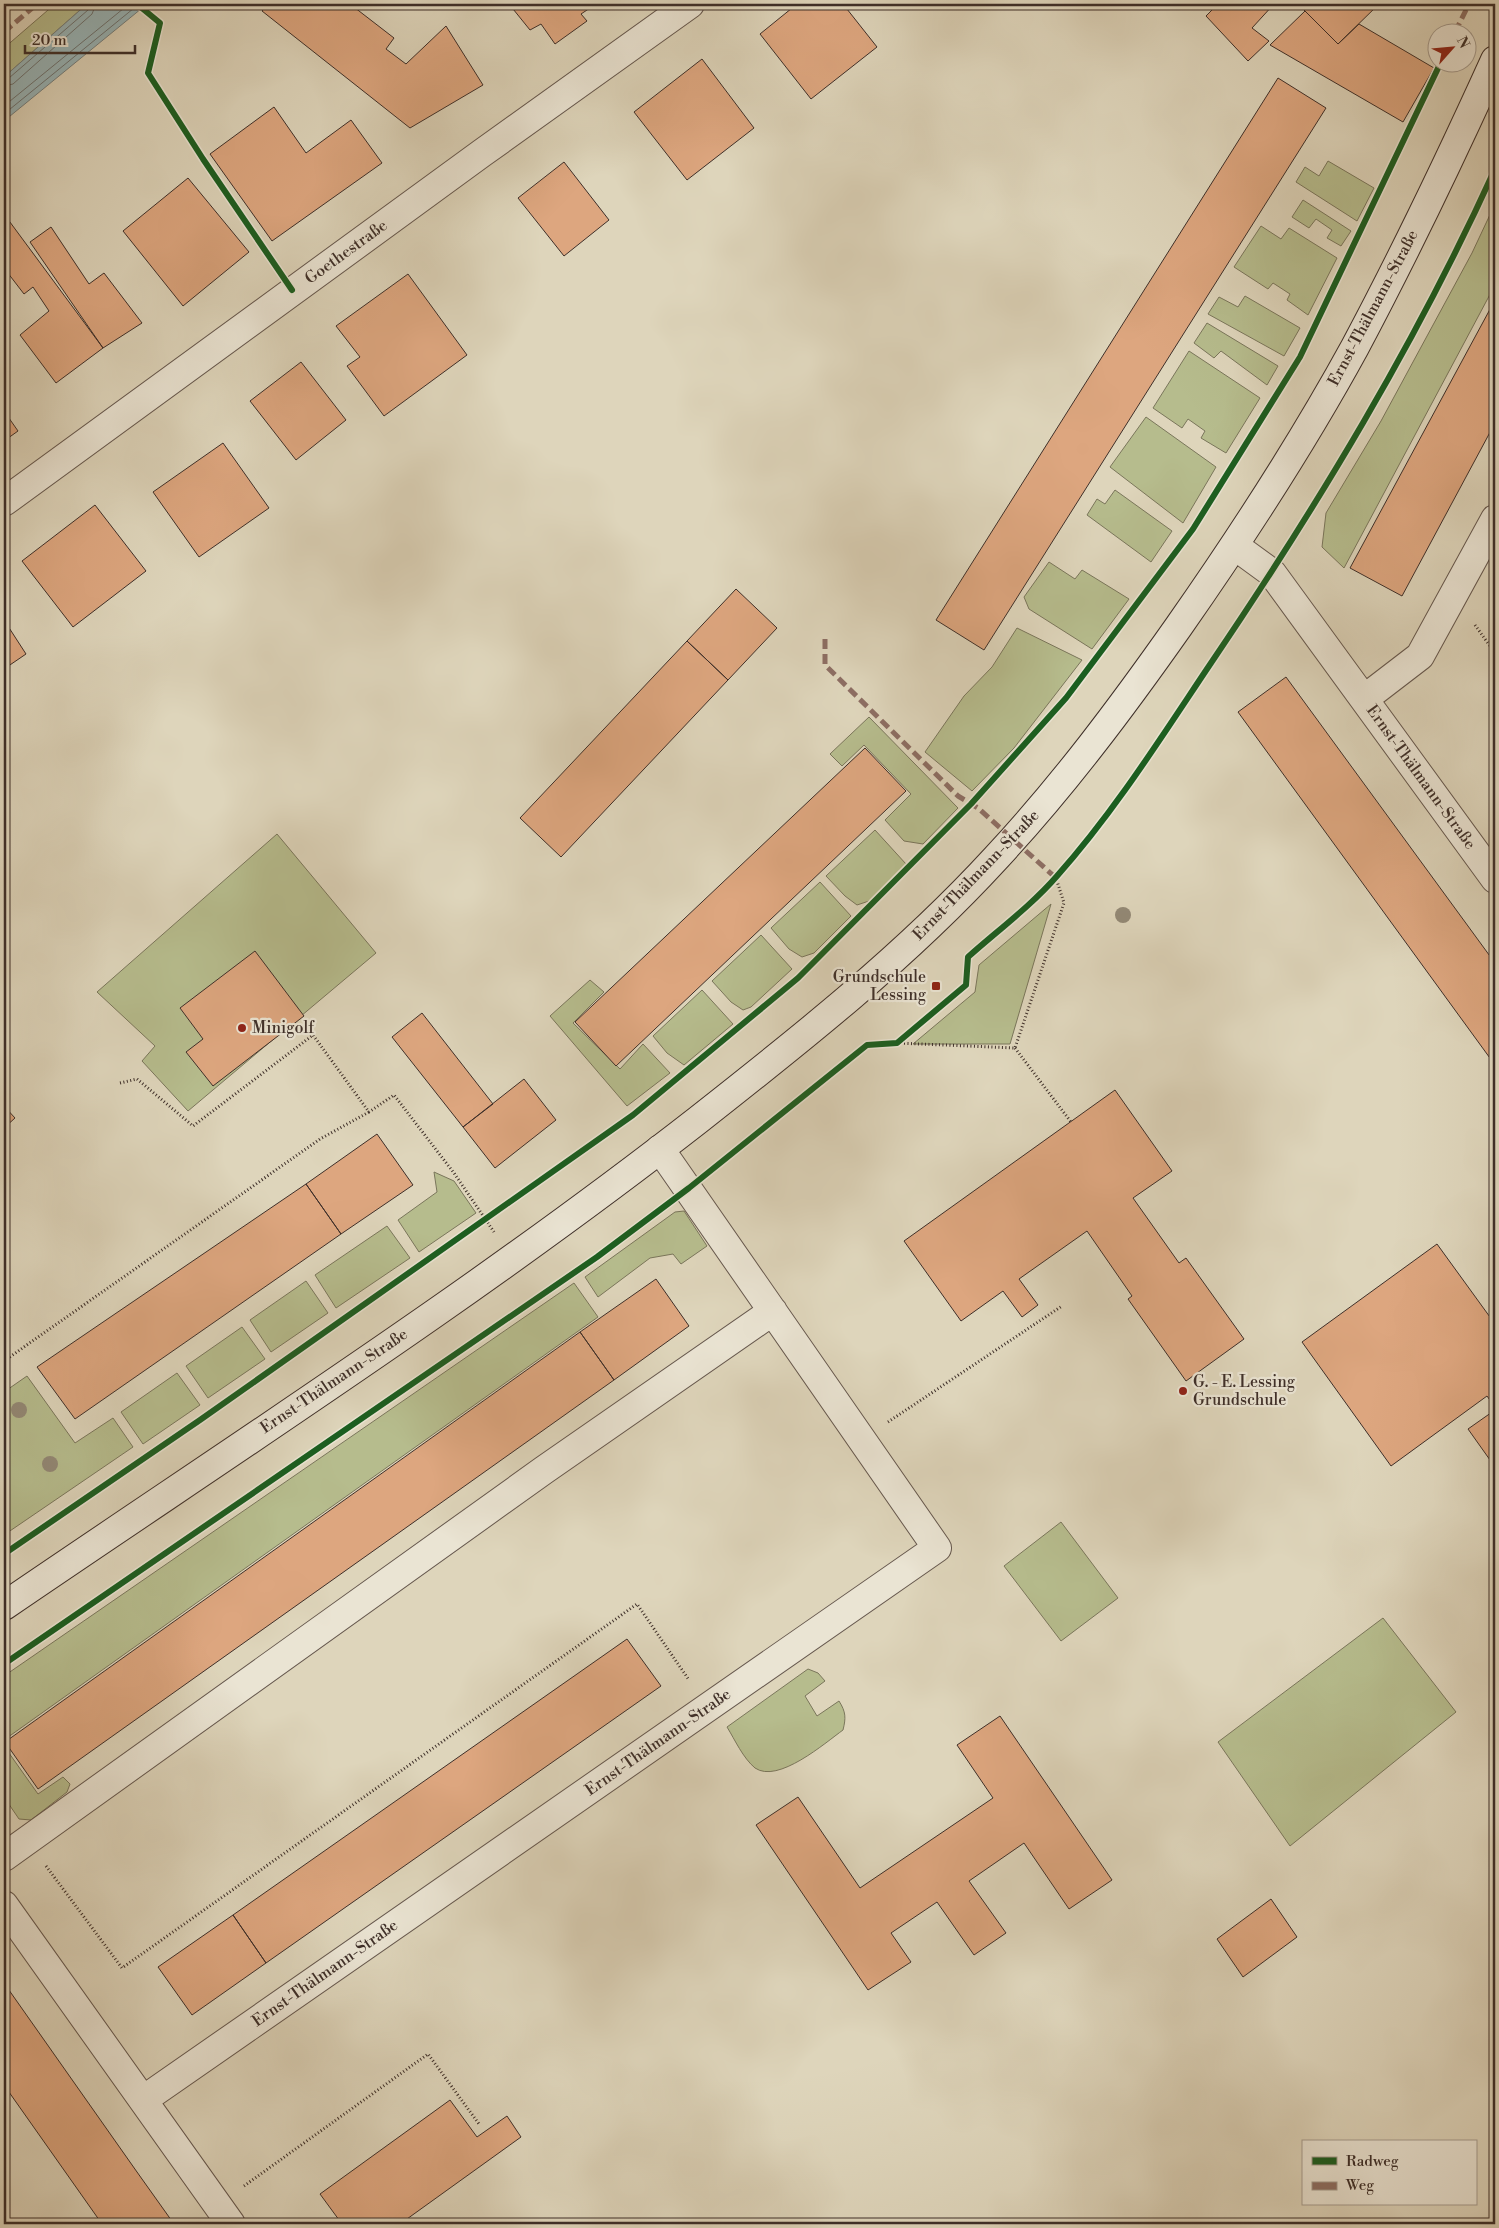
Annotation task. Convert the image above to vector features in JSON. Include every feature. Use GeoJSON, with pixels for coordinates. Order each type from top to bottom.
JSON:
{"type":"FeatureCollection","features":[{"type":"Feature","properties":{"kind":"street","name":"Goethestraße"},"geometry":{"type":"LineString","coordinates":[[4,502],[690,4]]}},
{"type":"Feature","properties":{"kind":"street","name":"Ernst-Thälmann-Straße"},"geometry":{"type":"LineString","coordinates":[[4,1606],[513,1259],[660,1149],[773,1061],[904,949],[991,864],[1066,779],[1119,711],[1234,546],[1295,449],[1353,350],[1417,226],[1495,60]]}},
{"type":"Feature","properties":{"kind":"street","name":"Ernst-Thälmann-Straße"},"geometry":{"type":"LineString","coordinates":[[1364,699],[1420,656],[1495,519]]}},
{"type":"Feature","properties":{"kind":"street","name":"Ernst-Thälmann-Straße"},"geometry":{"type":"LineString","coordinates":[[1234,546],[1272,573],[1495,879]]}},
{"type":"Feature","properties":{"kind":"street","name":"Ernst-Thälmann-Straße"},"geometry":{"type":"LineString","coordinates":[[143,2100],[937,1548],[660,1149]]}},
{"type":"Feature","properties":{"kind":"street"},"geometry":{"type":"LineString","coordinates":[[4,1857],[536,1476],[774,1311]]}},
{"type":"Feature","properties":{"kind":"street"},"geometry":{"type":"LineString","coordinates":[[4,1905],[224,2215]]}},
{"type":"Feature","properties":{"kind":"path"},"geometry":{"type":"LineString","coordinates":[[1015,1048],[1064,903],[1056,878]]}},
{"type":"Feature","properties":{"kind":"path"},"geometry":{"type":"LineString","coordinates":[[120,1083],[137,1079],[193,1126],[313,1036],[369,1112]]}},
{"type":"Feature","properties":{"kind":"path"},"geometry":{"type":"LineString","coordinates":[[897,1043],[1015,1048]]}},
{"type":"Feature","properties":{"kind":"path"},"geometry":{"type":"LineString","coordinates":[[1015,1048],[1071,1122]]}},
{"type":"Feature","properties":{"kind":"path"},"geometry":{"type":"LineString","coordinates":[[4,1361],[320,1139],[369,1112],[394,1095],[454,1173],[513,1259]]}},
{"type":"Feature","properties":{"kind":"path"},"geometry":{"type":"LineString","coordinates":[[863,1440],[1062,1306]]}},
{"type":"Feature","properties":{"kind":"path"},"geometry":{"type":"LineString","coordinates":[[4,1807],[122,1968],[637,1604],[707,1708]]}},
{"type":"Feature","properties":{"kind":"path"},"geometry":{"type":"LineString","coordinates":[[224,2215],[428,2054],[479,2124]]}},
{"type":"Feature","properties":{"kind":"green space"},"geometry":{"type":"Polygon","coordinates":[[[55,4],[87,4],[4,77],[4,48],[55,4]]]}},
{"type":"Feature","properties":{"kind":"green space"},"geometry":{"type":"Polygon","coordinates":[[[1328,161],[1374,188],[1357,221],[1296,182],[1305,167],[1319,176],[1328,161]]]}},
{"type":"Feature","properties":{"kind":"green space"},"geometry":{"type":"Polygon","coordinates":[[[1303,200],[1351,231],[1341,246],[1327,238],[1332,230],[1316,219],[1309,228],[1292,217],[1303,200]]]}},
{"type":"Feature","properties":{"kind":"green space"},"geometry":{"type":"Polygon","coordinates":[[[1495,204],[1495,285],[1344,568],[1322,547],[1326,513],[1381,421],[1472,253],[1495,204]]]}},
{"type":"Feature","properties":{"kind":"green space"},"geometry":{"type":"Polygon","coordinates":[[[1261,226],[1281,239],[1289,228],[1337,258],[1308,315],[1287,300],[1290,294],[1273,283],[1268,289],[1234,267],[1261,226]]]}},
{"type":"Feature","properties":{"kind":"green space"},"geometry":{"type":"Polygon","coordinates":[[[1245,296],[1300,328],[1284,356],[1208,314],[1219,297],[1238,307],[1245,296]]]}},
{"type":"Feature","properties":{"kind":"green space"},"geometry":{"type":"Polygon","coordinates":[[[1207,323],[1278,366],[1267,385],[1221,351],[1214,358],[1194,343],[1207,323]]]}},
{"type":"Feature","properties":{"kind":"green space"},"geometry":{"type":"Polygon","coordinates":[[[1189,351],[1260,398],[1226,453],[1201,438],[1205,431],[1188,419],[1182,428],[1153,408],[1189,351]]]}},
{"type":"Feature","properties":{"kind":"green space"},"geometry":{"type":"Polygon","coordinates":[[[1146,417],[1216,467],[1183,523],[1110,467],[1146,417]]]}},
{"type":"Feature","properties":{"kind":"green space"},"geometry":{"type":"Polygon","coordinates":[[[1115,490],[1172,531],[1151,562],[1087,515],[1097,499],[1105,504],[1115,490]]]}},
{"type":"Feature","properties":{"kind":"green space"},"geometry":{"type":"Polygon","coordinates":[[[1049,562],[1075,579],[1082,570],[1129,599],[1092,649],[1029,609],[1024,597],[1049,562]]]}},
{"type":"Feature","properties":{"kind":"green space"},"geometry":{"type":"Polygon","coordinates":[[[1017,628],[1082,660],[1014,748],[972,791],[925,752],[964,696],[992,667],[1017,628]]]}},
{"type":"Feature","properties":{"kind":"green space"},"geometry":{"type":"Polygon","coordinates":[[[869,717],[958,808],[923,844],[904,841],[885,820],[911,794],[864,745],[842,766],[830,754],[869,717]]]}},
{"type":"Feature","properties":{"kind":"green space"},"geometry":{"type":"Polygon","coordinates":[[[875,830],[906,864],[869,901],[857,905],[845,896],[826,876],[875,830]]]}},
{"type":"Feature","properties":{"kind":"green space"},"geometry":{"type":"Polygon","coordinates":[[[277,834],[376,953],[188,1111],[142,1061],[155,1046],[97,992],[277,834]]]}},
{"type":"Feature","properties":{"kind":"green space"},"geometry":{"type":"Polygon","coordinates":[[[820,882],[851,916],[814,953],[802,957],[789,949],[771,928],[820,882]]]}},
{"type":"Feature","properties":{"kind":"green space"},"geometry":{"type":"Polygon","coordinates":[[[1051,904],[1010,1044],[913,1044],[975,992],[979,965],[1051,904]]]}},
{"type":"Feature","properties":{"kind":"green space"},"geometry":{"type":"Polygon","coordinates":[[[761,935],[792,969],[751,1007],[743,1010],[731,1002],[712,981],[761,935]]]}},
{"type":"Feature","properties":{"kind":"green space"},"geometry":{"type":"Polygon","coordinates":[[[590,980],[604,992],[573,1023],[620,1069],[643,1044],[670,1073],[627,1106],[550,1016],[590,980]]]}},
{"type":"Feature","properties":{"kind":"green space"},"geometry":{"type":"Polygon","coordinates":[[[702,990],[733,1024],[684,1065],[667,1053],[653,1036],[702,990]]]}},
{"type":"Feature","properties":{"kind":"green space"},"geometry":{"type":"Polygon","coordinates":[[[434,1172],[454,1181],[476,1213],[419,1252],[398,1220],[437,1192],[434,1172]]]}},
{"type":"Feature","properties":{"kind":"green space"},"geometry":{"type":"Polygon","coordinates":[[[684,1211],[707,1246],[681,1264],[673,1254],[650,1258],[598,1297],[585,1277],[675,1212],[684,1211]]]}},
{"type":"Feature","properties":{"kind":"green space"},"geometry":{"type":"Polygon","coordinates":[[[387,1226],[410,1258],[336,1308],[315,1275],[387,1226]]]}},
{"type":"Feature","properties":{"kind":"green space"},"geometry":{"type":"Polygon","coordinates":[[[306,1281],[328,1313],[271,1352],[250,1320],[306,1281]]]}},
{"type":"Feature","properties":{"kind":"green space"},"geometry":{"type":"Polygon","coordinates":[[[574,1283],[598,1317],[4,1740],[4,1676],[574,1283]]]}},
{"type":"Feature","properties":{"kind":"green space"},"geometry":{"type":"Polygon","coordinates":[[[242,1327],[265,1359],[208,1398],[186,1366],[242,1327]]]}},
{"type":"Feature","properties":{"kind":"green space"},"geometry":{"type":"Polygon","coordinates":[[[177,1373],[200,1405],[143,1444],[121,1412],[177,1373]]]}},
{"type":"Feature","properties":{"kind":"green space"},"geometry":{"type":"Polygon","coordinates":[[[27,1376],[75,1443],[113,1418],[133,1447],[4,1535],[4,1392],[27,1376]]]}},
{"type":"Feature","properties":{"kind":"green space"},"geometry":{"type":"Polygon","coordinates":[[[1061,1522],[1118,1598],[1061,1641],[1004,1566],[1061,1522]]]}},
{"type":"Feature","properties":{"kind":"green space"},"geometry":{"type":"Polygon","coordinates":[[[1383,1618],[1456,1712],[1290,1846],[1218,1742],[1383,1618]]]}},
{"type":"Feature","properties":{"kind":"green space"},"geometry":{"type":"Polygon","coordinates":[[[808,1669],[818,1673],[825,1681],[805,1696],[817,1716],[839,1701],[845,1715],[843,1730],[801,1760],[788,1766],[776,1771],[765,1771],[755,1768],[743,1754],[727,1727],[808,1669]]]}},
{"type":"Feature","properties":{"kind":"green space"},"geometry":{"type":"Polygon","coordinates":[[[4,1746],[38,1794],[63,1777],[70,1784],[67,1792],[31,1820],[19,1819],[4,1797],[4,1746]]]}},
{"type":"Feature","properties":{"kind":"water"},"geometry":{"type":"Polygon","coordinates":[[[87,4],[147,4],[4,121],[4,77],[87,4]]]}},
{"type":"Feature","properties":{"kind":"building"},"geometry":{"type":"Polygon","coordinates":[[[268,4],[350,4],[394,38],[386,49],[406,64],[446,26],[483,85],[410,128],[262,11],[268,4]]]}},
{"type":"Feature","properties":{"kind":"building"},"geometry":{"type":"Polygon","coordinates":[[[509,4],[596,4],[581,14],[587,21],[555,44],[541,24],[530,30],[509,4]]]}},
{"type":"Feature","properties":{"kind":"building"},"geometry":{"type":"Polygon","coordinates":[[[797,4],[843,4],[877,47],[811,99],[760,34],[797,4]]]}},
{"type":"Feature","properties":{"kind":"building"},"geometry":{"type":"Polygon","coordinates":[[[1218,4],[1274,4],[1252,28],[1269,41],[1248,61],[1206,16],[1218,4]]]}},
{"type":"Feature","properties":{"kind":"building"},"geometry":{"type":"Polygon","coordinates":[[[1298,4],[1379,4],[1338,44],[1298,4]]]}},
{"type":"Feature","properties":{"kind":"building"},"geometry":{"type":"Polygon","coordinates":[[[1305,11],[1338,44],[1359,24],[1426,63],[1426,72],[1432,72],[1403,122],[1270,45],[1305,11]]]}},
{"type":"Feature","properties":{"kind":"building"},"geometry":{"type":"Polygon","coordinates":[[[702,59],[754,128],[687,180],[634,112],[702,59]]]}},
{"type":"Feature","properties":{"kind":"building"},"geometry":{"type":"Polygon","coordinates":[[[1278,78],[1326,108],[984,650],[936,620],[1278,78]]]}},
{"type":"Feature","properties":{"kind":"building"},"geometry":{"type":"Polygon","coordinates":[[[274,107],[306,153],[351,120],[382,163],[272,241],[210,154],[274,107]]]}},
{"type":"Feature","properties":{"kind":"building"},"geometry":{"type":"Polygon","coordinates":[[[564,162],[609,220],[564,256],[518,198],[564,162]]]}},
{"type":"Feature","properties":{"kind":"building"},"geometry":{"type":"Polygon","coordinates":[[[188,178],[249,252],[183,306],[123,231],[188,178]]]}},
{"type":"Feature","properties":{"kind":"building"},"geometry":{"type":"Polygon","coordinates":[[[4,214],[103,348],[56,383],[20,335],[49,311],[33,287],[24,294],[4,268],[4,214]]]}},
{"type":"Feature","properties":{"kind":"building"},"geometry":{"type":"Polygon","coordinates":[[[51,227],[89,284],[104,273],[142,323],[103,348],[30,242],[51,227]]]}},
{"type":"Feature","properties":{"kind":"building"},"geometry":{"type":"Polygon","coordinates":[[[408,274],[467,355],[384,416],[347,366],[360,357],[336,326],[408,274]]]}},
{"type":"Feature","properties":{"kind":"building"},"geometry":{"type":"Polygon","coordinates":[[[1495,300],[1495,423],[1402,596],[1350,568],[1495,300]]]}},
{"type":"Feature","properties":{"kind":"building"},"geometry":{"type":"Polygon","coordinates":[[[301,362],[346,420],[296,460],[250,401],[301,362]]]}},
{"type":"Feature","properties":{"kind":"building"},"geometry":{"type":"Polygon","coordinates":[[[4,411],[18,431],[4,441],[4,411]]]}},
{"type":"Feature","properties":{"kind":"building"},"geometry":{"type":"Polygon","coordinates":[[[223,443],[269,508],[199,557],[153,492],[223,443]]]}},
{"type":"Feature","properties":{"kind":"building"},"geometry":{"type":"Polygon","coordinates":[[[95,505],[146,571],[73,627],[22,561],[95,505]]]}},
{"type":"Feature","properties":{"kind":"building"},"geometry":{"type":"Polygon","coordinates":[[[736,589],[777,628],[728,680],[687,641],[736,589]]]}},
{"type":"Feature","properties":{"kind":"building"},"geometry":{"type":"Polygon","coordinates":[[[4,620],[26,654],[4,669],[4,620]]]}},
{"type":"Feature","properties":{"kind":"building"},"geometry":{"type":"Polygon","coordinates":[[[687,641],[728,680],[561,857],[520,818],[687,641]]]}},
{"type":"Feature","properties":{"kind":"building"},"geometry":{"type":"Polygon","coordinates":[[[1286,677],[1495,963],[1495,1065],[1238,712],[1286,677]]]}},
{"type":"Feature","properties":{"kind":"building"},"geometry":{"type":"Polygon","coordinates":[[[865,748],[906,791],[616,1066],[575,1022],[865,748]]]}},
{"type":"Feature","properties":{"kind":"building","name":"Minigolf"},"geometry":{"type":"Polygon","coordinates":[[[255,951],[304,1016],[213,1086],[186,1052],[203,1039],[180,1008],[255,951]]]}},
{"type":"Feature","properties":{"kind":"building"},"geometry":{"type":"Polygon","coordinates":[[[422,1013],[493,1104],[463,1127],[392,1037],[422,1013]]]}},
{"type":"Feature","properties":{"kind":"building"},"geometry":{"type":"Polygon","coordinates":[[[524,1079],[556,1120],[495,1168],[463,1127],[524,1079]]]}},
{"type":"Feature","properties":{"kind":"building"},"geometry":{"type":"Polygon","coordinates":[[[1115,1090],[1172,1171],[1133,1198],[1179,1263],[1186,1258],[1244,1339],[1186,1381],[1128,1299],[1132,1296],[1087,1231],[1019,1279],[1038,1305],[1022,1317],[1003,1291],[961,1321],[904,1241],[1115,1090]]]}},
{"type":"Feature","properties":{"kind":"building"},"geometry":{"type":"Polygon","coordinates":[[[4,1106],[15,1118],[4,1128],[4,1106]]]}},
{"type":"Feature","properties":{"kind":"building"},"geometry":{"type":"Polygon","coordinates":[[[377,1134],[413,1185],[341,1234],[306,1184],[377,1134]]]}},
{"type":"Feature","properties":{"kind":"building"},"geometry":{"type":"Polygon","coordinates":[[[306,1184],[341,1234],[75,1419],[37,1367],[306,1184]]]}},
{"type":"Feature","properties":{"kind":"building"},"geometry":{"type":"Polygon","coordinates":[[[1437,1244],[1495,1324],[1495,1407],[1487,1396],[1391,1466],[1302,1342],[1437,1244]]]}},
{"type":"Feature","properties":{"kind":"building"},"geometry":{"type":"Polygon","coordinates":[[[656,1279],[689,1326],[614,1380],[580,1332],[656,1279]]]}},
{"type":"Feature","properties":{"kind":"building"},"geometry":{"type":"Polygon","coordinates":[[[580,1332],[614,1380],[38,1789],[5,1742],[580,1332]]]}},
{"type":"Feature","properties":{"kind":"building"},"geometry":{"type":"Polygon","coordinates":[[[1495,1410],[1495,1467],[1468,1429],[1495,1410]]]}},
{"type":"Feature","properties":{"kind":"building"},"geometry":{"type":"Polygon","coordinates":[[[627,1639],[661,1686],[266,1963],[233,1915],[627,1639]]]}},
{"type":"Feature","properties":{"kind":"building"},"geometry":{"type":"Polygon","coordinates":[[[1000,1716],[1112,1880],[1069,1909],[1024,1843],[969,1881],[1006,1933],[974,1955],[937,1902],[891,1933],[911,1962],[868,1990],[756,1825],[798,1797],[860,1888],[993,1798],[957,1745],[1000,1716]]]}},
{"type":"Feature","properties":{"kind":"building"},"geometry":{"type":"Polygon","coordinates":[[[1271,1899],[1297,1937],[1243,1977],[1217,1939],[1271,1899]]]}},
{"type":"Feature","properties":{"kind":"building"},"geometry":{"type":"Polygon","coordinates":[[[233,1915],[266,1963],[192,2015],[158,1967],[233,1915]]]}},
{"type":"Feature","properties":{"kind":"building"},"geometry":{"type":"Polygon","coordinates":[[[4,1983],[174,2224],[102,2224],[4,2085],[4,1983]]]}},
{"type":"Feature","properties":{"kind":"building"},"geometry":{"type":"Polygon","coordinates":[[[450,2100],[477,2137],[507,2116],[521,2137],[400,2224],[342,2224],[320,2194],[450,2100]]]}},
{"type":"Feature","properties":{"kind":"marked path"},"geometry":{"type":"LineString","coordinates":[[4,32],[37,4]]}},
{"type":"Feature","properties":{"kind":"marked path"},"geometry":{"type":"LineString","coordinates":[[1460,22],[1469,4]]}},
{"type":"Feature","properties":{"kind":"marked path"},"geometry":{"type":"LineString","coordinates":[[825,639],[825,665],[958,796],[978,808],[1056,878]]}},
{"type":"Feature","properties":{"kind":"cycle path"},"geometry":{"type":"LineString","coordinates":[[137,4],[160,23],[148,73],[203,159],[292,290]]}},
{"type":"Feature","properties":{"kind":"cycle path"},"geometry":{"type":"LineString","coordinates":[[4,1554],[200,1420],[633,1115],[798,978],[971,804],[1066,698],[1193,529],[1300,357],[1436,72]]}},
{"type":"Feature","properties":{"kind":"cycle path"},"geometry":{"type":"LineString","coordinates":[[4,1664],[597,1257],[689,1188],[867,1045],[897,1043],[966,985],[968,957],[1036,898],[1099,826],[1251,604],[1327,483],[1399,360],[1465,234],[1495,169]]}},
{"type":"Feature","properties":{"kind":"place","name":"Grundschule Lessing"},"geometry":{"type":"Point","coordinates":[936,986]}},
{"type":"Feature","properties":{"kind":"place","name":"Minigolf"},"geometry":{"type":"Point","coordinates":[242,1028]}},
{"type":"Feature","properties":{"kind":"place","name":"G. - E. Lessing Grundschule"},"geometry":{"type":"Point","coordinates":[1183,1391]}}]}
